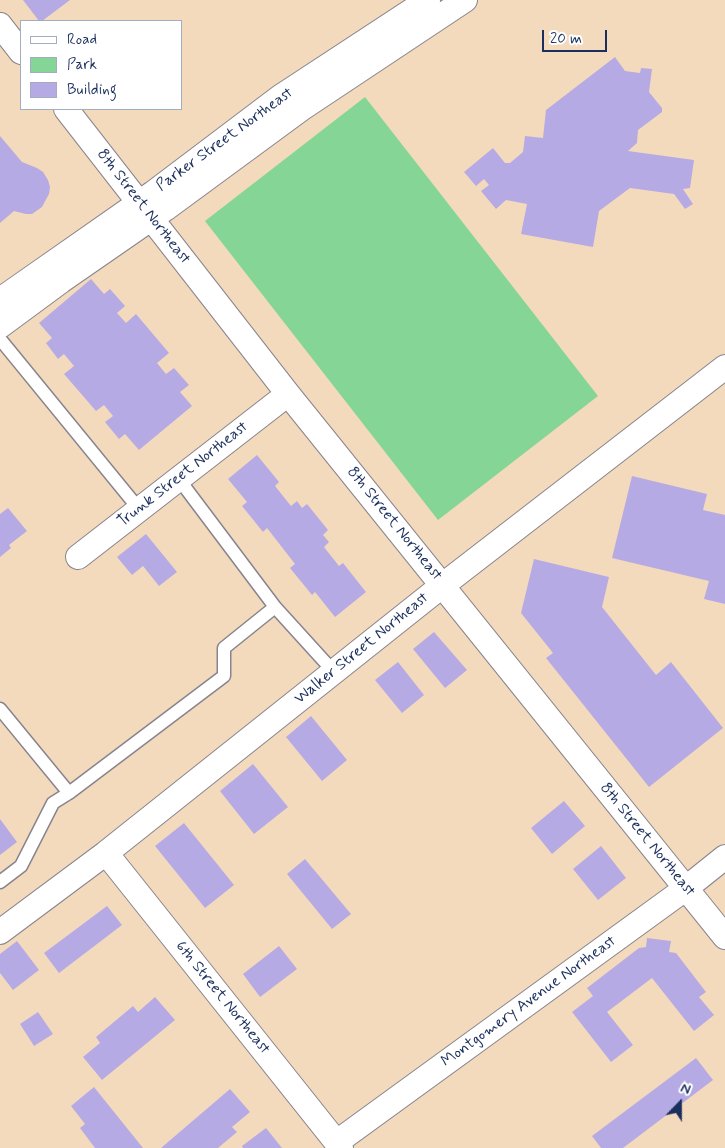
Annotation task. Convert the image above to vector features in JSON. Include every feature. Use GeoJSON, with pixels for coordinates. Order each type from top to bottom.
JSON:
{"type":"FeatureCollection","features":[{"type":"Feature","properties":{"kind":"street","name":"Parker Street Northeast"},"geometry":{"type":"LineString","coordinates":[[0,326],[61,281],[280,97],[428,0]]}},
{"type":"Feature","properties":{"kind":"street","name":"Parker Street Northeast"},"geometry":{"type":"LineString","coordinates":[[0,300],[146,210],[465,0]]}},
{"type":"Feature","properties":{"kind":"street"},"geometry":{"type":"LineString","coordinates":[[0,25],[20,51]]}},
{"type":"Feature","properties":{"kind":"street","name":"8th Street Northeast"},"geometry":{"type":"LineString","coordinates":[[67,110],[288,394],[725,937]]}},
{"type":"Feature","properties":{"kind":"street","name":"Walker Street Northeast"},"geometry":{"type":"LineString","coordinates":[[0,932],[106,853],[443,585],[725,366]]}},
{"type":"Feature","properties":{"kind":"street","name":"Trunk Street Northeast"},"geometry":{"type":"LineString","coordinates":[[78,557],[288,394]]}},
{"type":"Feature","properties":{"kind":"street","name":"6th Street Northeast"},"geometry":{"type":"LineString","coordinates":[[106,853],[339,1145]]}},
{"type":"Feature","properties":{"kind":"street","name":"Montgomery Avenue Northeast"},"geometry":{"type":"LineString","coordinates":[[339,1145],[685,889],[725,857]]}},
{"type":"Feature","properties":{"kind":"lane"},"geometry":{"type":"LineString","coordinates":[[0,339],[139,509]]}},
{"type":"Feature","properties":{"kind":"lane"},"geometry":{"type":"LineString","coordinates":[[178,478],[275,606],[334,672]]}},
{"type":"Feature","properties":{"kind":"lane"},"geometry":{"type":"LineString","coordinates":[[0,882],[21,866],[53,803],[69,793],[224,676],[224,648],[275,606]]}},
{"type":"Feature","properties":{"kind":"lane"},"geometry":{"type":"LineString","coordinates":[[0,709],[69,793]]}},
{"type":"Feature","properties":{"kind":"green space"},"geometry":{"type":"Polygon","coordinates":[[[365,97],[598,396],[438,520],[205,221],[365,97]]]}},
{"type":"Feature","properties":{"kind":"building"},"geometry":{"type":"Polygon","coordinates":[[[23,0],[70,0],[43,20],[38,20],[23,0]]]}},
{"type":"Feature","properties":{"kind":"building"},"geometry":{"type":"Polygon","coordinates":[[[615,57],[625,71],[640,73],[641,68],[652,69],[649,92],[662,108],[662,112],[638,130],[637,143],[628,151],[694,160],[690,188],[683,189],[693,204],[685,209],[674,194],[630,188],[599,211],[593,247],[521,234],[527,204],[506,200],[496,209],[481,191],[489,185],[484,179],[476,186],[464,172],[493,148],[505,163],[510,163],[523,152],[525,136],[543,138],[546,110],[615,57]]]}},
{"type":"Feature","properties":{"kind":"building"},"geometry":{"type":"Polygon","coordinates":[[[0,136],[22,162],[43,172],[50,187],[49,194],[42,207],[32,214],[14,211],[0,223],[0,136]]]}},
{"type":"Feature","properties":{"kind":"building"},"geometry":{"type":"Polygon","coordinates":[[[91,279],[104,294],[110,289],[125,306],[117,313],[126,323],[136,314],[169,353],[157,363],[166,374],[174,368],[189,385],[180,392],[192,406],[139,450],[125,434],[119,439],[105,422],[113,416],[104,405],[96,411],[64,374],[74,366],[64,354],[58,359],[46,343],[52,338],[39,323],[91,279]]]}},
{"type":"Feature","properties":{"kind":"building"},"geometry":{"type":"Polygon","coordinates":[[[257,455],[279,482],[275,486],[291,506],[297,501],[302,508],[307,504],[328,530],[323,535],[329,542],[324,547],[339,566],[343,563],[366,592],[335,617],[315,592],[312,595],[290,568],[295,564],[267,528],[263,532],[242,506],[247,502],[228,479],[257,455]]]}},
{"type":"Feature","properties":{"kind":"building"},"geometry":{"type":"Polygon","coordinates":[[[632,476],[707,494],[703,510],[725,515],[725,604],[704,599],[709,581],[612,558],[632,476]]]}},
{"type":"Feature","properties":{"kind":"building"},"geometry":{"type":"Polygon","coordinates":[[[8,508],[27,531],[9,545],[11,548],[0,557],[0,514],[8,508]]]}},
{"type":"Feature","properties":{"kind":"building"},"geometry":{"type":"Polygon","coordinates":[[[146,534],[177,572],[159,586],[143,566],[132,575],[117,557],[146,534]]]}},
{"type":"Feature","properties":{"kind":"building"},"geometry":{"type":"Polygon","coordinates":[[[534,559],[609,577],[602,607],[656,675],[671,662],[723,728],[649,787],[546,658],[553,653],[521,613],[534,559]]]}},
{"type":"Feature","properties":{"kind":"building"},"geometry":{"type":"Polygon","coordinates":[[[434,632],[467,670],[445,688],[413,649],[434,632]]]}},
{"type":"Feature","properties":{"kind":"building"},"geometry":{"type":"Polygon","coordinates":[[[398,662],[424,695],[402,713],[375,680],[398,662]]]}},
{"type":"Feature","properties":{"kind":"building"},"geometry":{"type":"Polygon","coordinates":[[[311,716],[347,760],[322,781],[286,737],[311,716]]]}},
{"type":"Feature","properties":{"kind":"building"},"geometry":{"type":"Polygon","coordinates":[[[253,764],[288,807],[254,834],[220,791],[253,764]]]}},
{"type":"Feature","properties":{"kind":"building"},"geometry":{"type":"Polygon","coordinates":[[[564,801],[585,826],[552,854],[531,828],[564,801]]]}},
{"type":"Feature","properties":{"kind":"building"},"geometry":{"type":"Polygon","coordinates":[[[0,819],[17,842],[0,855],[0,819]]]}},
{"type":"Feature","properties":{"kind":"building"},"geometry":{"type":"Polygon","coordinates":[[[184,823],[234,885],[205,908],[155,846],[184,823]]]}},
{"type":"Feature","properties":{"kind":"building"},"geometry":{"type":"Polygon","coordinates":[[[601,846],[626,878],[598,900],[573,869],[601,846]]]}},
{"type":"Feature","properties":{"kind":"building"},"geometry":{"type":"Polygon","coordinates":[[[305,859],[351,914],[332,929],[287,874],[305,859]]]}},
{"type":"Feature","properties":{"kind":"building"},"geometry":{"type":"Polygon","coordinates":[[[107,906],[122,925],[59,973],[44,953],[107,906]]]}},
{"type":"Feature","properties":{"kind":"building"},"geometry":{"type":"Polygon","coordinates":[[[647,938],[671,941],[669,952],[676,953],[706,992],[699,997],[714,1015],[694,1031],[652,978],[607,1012],[633,1045],[611,1062],[572,1012],[593,996],[587,988],[639,948],[646,947],[647,938]]]}},
{"type":"Feature","properties":{"kind":"building"},"geometry":{"type":"Polygon","coordinates":[[[17,941],[39,970],[13,990],[0,973],[0,954],[17,941]]]}},
{"type":"Feature","properties":{"kind":"building"},"geometry":{"type":"Polygon","coordinates":[[[279,946],[297,969],[260,997],[243,974],[279,946]]]}},
{"type":"Feature","properties":{"kind":"building"},"geometry":{"type":"Polygon","coordinates":[[[155,997],[175,1020],[102,1080],[83,1057],[100,1043],[96,1037],[133,1006],[138,1012],[155,997]]]}},
{"type":"Feature","properties":{"kind":"building"},"geometry":{"type":"Polygon","coordinates":[[[38,1012],[53,1034],[34,1046],[20,1024],[38,1012]]]}},
{"type":"Feature","properties":{"kind":"building"},"geometry":{"type":"Polygon","coordinates":[[[696,1058],[713,1080],[623,1148],[601,1148],[592,1136],[696,1058]]]}},
{"type":"Feature","properties":{"kind":"building"},"geometry":{"type":"Polygon","coordinates":[[[94,1087],[143,1148],[95,1148],[80,1128],[85,1124],[71,1106],[94,1087]]]}},
{"type":"Feature","properties":{"kind":"building"},"geometry":{"type":"Polygon","coordinates":[[[230,1089],[250,1112],[232,1127],[237,1132],[218,1148],[161,1148],[230,1089]]]}},
{"type":"Feature","properties":{"kind":"building"},"geometry":{"type":"Polygon","coordinates":[[[266,1128],[282,1148],[243,1148],[242,1146],[266,1128]]]}}]}
